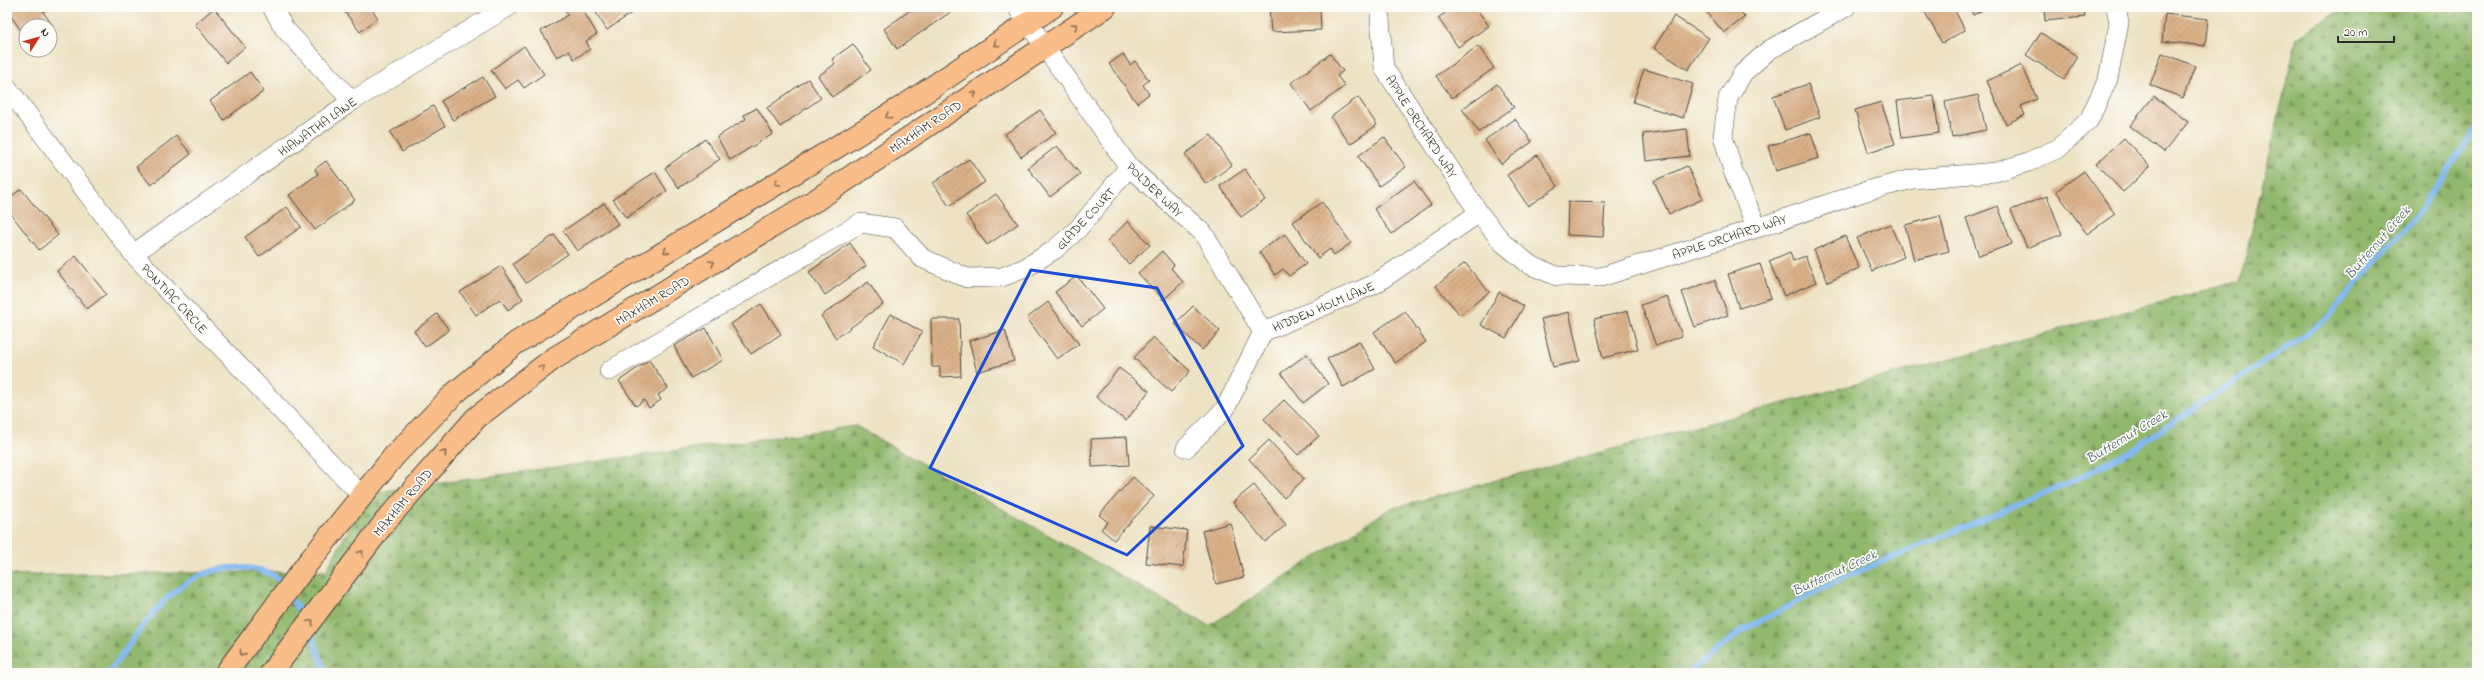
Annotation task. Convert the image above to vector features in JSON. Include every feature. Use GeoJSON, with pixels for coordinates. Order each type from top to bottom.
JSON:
{"type":"FeatureCollection","features":[{"type":"Feature","properties":{"kind":"main road"},"geometry":{"type":"LineString","coordinates":[[226,673],[258,633],[307,564],[395,455],[455,393],[516,343],[907,104],[1023,14],[1052,7]]}},
{"type":"Feature","properties":{"kind":"main road","name":"MAXHAM ROAD"},"geometry":{"type":"LineString","coordinates":[[271,673],[288,653],[384,523],[476,418],[553,359],[816,200],[1105,7]]}},
{"type":"Feature","properties":{"kind":"street"},"geometry":{"type":"LineString","coordinates":[[272,7],[284,28],[352,101]]}},
{"type":"Feature","properties":{"kind":"street","name":"HIAWATHA LANE"},"geometry":{"type":"LineString","coordinates":[[133,254],[352,101],[508,7]]}},
{"type":"Feature","properties":{"kind":"street"},"geometry":{"type":"LineString","coordinates":[[1757,228],[1733,171],[1723,136],[1728,98],[1743,73],[1769,50],[1846,7]]}},
{"type":"Feature","properties":{"kind":"street","name":"APPLE ORCHARD WAY"},"geometry":{"type":"LineString","coordinates":[[1380,18],[1384,68],[1478,213],[1503,243],[1530,265],[1557,276],[1578,278],[1602,276],[1757,228],[1866,191],[1913,179],[1996,172],[2028,162],[2059,148],[2089,120],[2108,79],[2119,23],[2116,7]]}},
{"type":"Feature","properties":{"kind":"street"},"geometry":{"type":"LineString","coordinates":[[1023,14],[1046,46]]}},
{"type":"Feature","properties":{"kind":"street","name":"POLDER WAY"},"geometry":{"type":"LineString","coordinates":[[1046,46],[1129,167],[1203,233],[1263,332]]}},
{"type":"Feature","properties":{"kind":"street","name":"PONTIAC CIRCLE"},"geometry":{"type":"LineString","coordinates":[[7,87],[133,254],[362,495]]}},
{"type":"Feature","properties":{"kind":"street","name":"GLADE COURT"},"geometry":{"type":"LineString","coordinates":[[609,371],[860,223],[895,228],[922,258],[967,278],[1002,277],[1026,268],[1054,250],[1078,229],[1129,167]]}},
{"type":"Feature","properties":{"kind":"street","name":"HIDDEN HOLM LANE"},"geometry":{"type":"LineString","coordinates":[[1186,448],[1225,409],[1263,332],[1375,284],[1478,213]]}},
{"type":"Feature","properties":{"kind":"highlighted area"},"geometry":{"type":"Polygon","coordinates":[[[1031,270],[1157,288],[1243,446],[1127,555],[930,468],[1031,270]]]}},
{"type":"Feature","properties":{"kind":"green space"},"geometry":{"type":"Polygon","coordinates":[[[2345,7],[2477,7],[2477,673],[7,673],[7,575],[326,571],[368,493],[856,426],[1209,626],[1389,509],[2240,281],[2297,37],[2345,7]]]}},
{"type":"Feature","properties":{"kind":"building"},"geometry":{"type":"Polygon","coordinates":[[[13,7],[50,7],[43,12],[47,18],[18,18],[18,26],[8,12],[13,7]]]}},
{"type":"Feature","properties":{"kind":"building"},"geometry":{"type":"Polygon","coordinates":[[[341,7],[370,7],[378,18],[360,32],[341,7]]]}},
{"type":"Feature","properties":{"kind":"building"},"geometry":{"type":"Polygon","coordinates":[[[563,7],[581,7],[597,34],[586,41],[590,49],[574,59],[569,51],[557,57],[541,31],[568,15],[563,7]]]}},
{"type":"Feature","properties":{"kind":"building"},"geometry":{"type":"Polygon","coordinates":[[[640,7],[607,30],[593,8],[640,7]]]}},
{"type":"Feature","properties":{"kind":"building"},"geometry":{"type":"Polygon","coordinates":[[[910,7],[950,7],[952,11],[897,49],[884,29],[912,9],[910,7]]]}},
{"type":"Feature","properties":{"kind":"building"},"geometry":{"type":"Polygon","coordinates":[[[1269,7],[1320,7],[1321,30],[1271,32],[1269,7]]]}},
{"type":"Feature","properties":{"kind":"building"},"geometry":{"type":"Polygon","coordinates":[[[1453,7],[1475,7],[1489,26],[1458,47],[1438,18],[1453,7]]]}},
{"type":"Feature","properties":{"kind":"building"},"geometry":{"type":"Polygon","coordinates":[[[1703,7],[1737,7],[1745,17],[1724,33],[1703,7]]]}},
{"type":"Feature","properties":{"kind":"building"},"geometry":{"type":"Polygon","coordinates":[[[1751,7],[1761,7],[1753,12],[1751,7]]]}},
{"type":"Feature","properties":{"kind":"building"},"geometry":{"type":"Polygon","coordinates":[[[1922,7],[1953,7],[1965,30],[1942,43],[1922,7]]]}},
{"type":"Feature","properties":{"kind":"building"},"geometry":{"type":"Polygon","coordinates":[[[1969,7],[1989,7],[1973,15],[1969,7]]]}},
{"type":"Feature","properties":{"kind":"building"},"geometry":{"type":"Polygon","coordinates":[[[2044,7],[2084,7],[2085,17],[2045,21],[2044,7]]]}},
{"type":"Feature","properties":{"kind":"building"},"geometry":{"type":"Polygon","coordinates":[[[214,8],[245,47],[226,63],[195,24],[214,8]]]}},
{"type":"Feature","properties":{"kind":"building"},"geometry":{"type":"Polygon","coordinates":[[[2165,14],[2208,19],[2205,46],[2162,41],[2165,14]]]}},
{"type":"Feature","properties":{"kind":"building"},"geometry":{"type":"Polygon","coordinates":[[[1674,16],[1709,38],[1688,70],[1654,48],[1674,16]]]}},
{"type":"Feature","properties":{"kind":"building"},"geometry":{"type":"Polygon","coordinates":[[[2041,33],[2078,57],[2064,79],[2026,55],[2041,33]]]}},
{"type":"Feature","properties":{"kind":"building"},"geometry":{"type":"Polygon","coordinates":[[[853,44],[871,70],[832,97],[818,76],[835,64],[832,59],[853,44]]]}},
{"type":"Feature","properties":{"kind":"building"},"geometry":{"type":"Polygon","coordinates":[[[524,46],[544,74],[524,88],[518,80],[505,89],[491,70],[524,46]]]}},
{"type":"Feature","properties":{"kind":"building"},"geometry":{"type":"Polygon","coordinates":[[[1478,46],[1494,68],[1452,98],[1436,76],[1478,46]]]}},
{"type":"Feature","properties":{"kind":"building"},"geometry":{"type":"Polygon","coordinates":[[[2162,53],[2195,66],[2183,98],[2150,85],[2162,53]]]}},
{"type":"Feature","properties":{"kind":"building"},"geometry":{"type":"Polygon","coordinates":[[[1123,54],[1130,65],[1135,61],[1149,80],[1143,85],[1149,94],[1137,103],[1109,64],[1123,54]]]}},
{"type":"Feature","properties":{"kind":"building"},"geometry":{"type":"Polygon","coordinates":[[[1330,54],[1343,71],[1337,76],[1345,86],[1311,111],[1291,83],[1330,54]]]}},
{"type":"Feature","properties":{"kind":"building"},"geometry":{"type":"Polygon","coordinates":[[[2022,65],[2037,99],[2021,106],[2025,115],[2006,124],[1987,81],[2022,65]]]}},
{"type":"Feature","properties":{"kind":"building"},"geometry":{"type":"Polygon","coordinates":[[[1644,69],[1693,84],[1683,118],[1633,102],[1644,69]]]}},
{"type":"Feature","properties":{"kind":"building"},"geometry":{"type":"Polygon","coordinates":[[[250,72],[264,91],[224,120],[210,101],[250,72]]]}},
{"type":"Feature","properties":{"kind":"building"},"geometry":{"type":"Polygon","coordinates":[[[483,77],[495,96],[453,120],[441,101],[483,77]]]}},
{"type":"Feature","properties":{"kind":"building"},"geometry":{"type":"Polygon","coordinates":[[[808,79],[821,98],[780,127],[767,108],[808,79]]]}},
{"type":"Feature","properties":{"kind":"building"},"geometry":{"type":"Polygon","coordinates":[[[1497,84],[1514,107],[1479,132],[1462,109],[1497,84]]]}},
{"type":"Feature","properties":{"kind":"building"},"geometry":{"type":"Polygon","coordinates":[[[1808,84],[1820,117],[1785,130],[1773,96],[1808,84]]]}},
{"type":"Feature","properties":{"kind":"building"},"geometry":{"type":"Polygon","coordinates":[[[1978,95],[1986,130],[1952,137],[1945,102],[1978,95]]]}},
{"type":"Feature","properties":{"kind":"building"},"geometry":{"type":"Polygon","coordinates":[[[1934,96],[1939,133],[1902,138],[1897,101],[1934,96]]]}},
{"type":"Feature","properties":{"kind":"building"},"geometry":{"type":"Polygon","coordinates":[[[2154,96],[2188,122],[2164,152],[2130,126],[2154,96]]]}},
{"type":"Feature","properties":{"kind":"building"},"geometry":{"type":"Polygon","coordinates":[[[1358,97],[1377,125],[1350,144],[1331,117],[1358,97]]]}},
{"type":"Feature","properties":{"kind":"building"},"geometry":{"type":"Polygon","coordinates":[[[1881,102],[1895,144],[1868,152],[1855,110],[1881,102]]]}},
{"type":"Feature","properties":{"kind":"building"},"geometry":{"type":"Polygon","coordinates":[[[433,106],[445,126],[402,152],[390,132],[433,106]]]}},
{"type":"Feature","properties":{"kind":"building"},"geometry":{"type":"Polygon","coordinates":[[[757,108],[773,134],[730,160],[717,137],[746,119],[744,115],[757,108]]]}},
{"type":"Feature","properties":{"kind":"building"},"geometry":{"type":"Polygon","coordinates":[[[1040,110],[1056,133],[1021,157],[1005,134],[1040,110]]]}},
{"type":"Feature","properties":{"kind":"building"},"geometry":{"type":"Polygon","coordinates":[[[1515,119],[1532,142],[1501,164],[1485,140],[1515,119]]]}},
{"type":"Feature","properties":{"kind":"building"},"geometry":{"type":"Polygon","coordinates":[[[1687,129],[1690,156],[1646,161],[1643,134],[1687,129]]]}},
{"type":"Feature","properties":{"kind":"building"},"geometry":{"type":"Polygon","coordinates":[[[1811,133],[1819,158],[1776,171],[1768,146],[1811,133]]]}},
{"type":"Feature","properties":{"kind":"building"},"geometry":{"type":"Polygon","coordinates":[[[1211,135],[1232,165],[1206,184],[1185,154],[1211,135]]]}},
{"type":"Feature","properties":{"kind":"building"},"geometry":{"type":"Polygon","coordinates":[[[176,136],[191,154],[151,185],[136,167],[176,136]]]}},
{"type":"Feature","properties":{"kind":"building"},"geometry":{"type":"Polygon","coordinates":[[[1384,137],[1406,167],[1379,186],[1358,156],[1384,137]]]}},
{"type":"Feature","properties":{"kind":"building"},"geometry":{"type":"Polygon","coordinates":[[[2124,138],[2150,167],[2123,192],[2096,164],[2124,138]]]}},
{"type":"Feature","properties":{"kind":"building"},"geometry":{"type":"Polygon","coordinates":[[[705,139],[720,159],[679,188],[665,168],[705,139]]]}},
{"type":"Feature","properties":{"kind":"building"},"geometry":{"type":"Polygon","coordinates":[[[1057,146],[1080,174],[1050,197],[1028,168],[1057,146]]]}},
{"type":"Feature","properties":{"kind":"building"},"geometry":{"type":"Polygon","coordinates":[[[1537,155],[1558,186],[1528,206],[1507,175],[1537,155]]]}},
{"type":"Feature","properties":{"kind":"building"},"geometry":{"type":"Polygon","coordinates":[[[969,159],[985,182],[949,206],[933,183],[969,159]]]}},
{"type":"Feature","properties":{"kind":"building"},"geometry":{"type":"Polygon","coordinates":[[[326,161],[355,200],[315,230],[289,195],[318,174],[315,169],[326,161]]]}},
{"type":"Feature","properties":{"kind":"building"},"geometry":{"type":"Polygon","coordinates":[[[1687,166],[1703,199],[1669,214],[1654,181],[1687,166]]]}},
{"type":"Feature","properties":{"kind":"building"},"geometry":{"type":"Polygon","coordinates":[[[1245,169],[1265,200],[1241,217],[1220,186],[1245,169]]]}},
{"type":"Feature","properties":{"kind":"building"},"geometry":{"type":"Polygon","coordinates":[[[2084,171],[2115,214],[2087,234],[2056,191],[2084,171]]]}},
{"type":"Feature","properties":{"kind":"building"},"geometry":{"type":"Polygon","coordinates":[[[655,172],[667,191],[626,218],[613,199],[655,172]]]}},
{"type":"Feature","properties":{"kind":"building"},"geometry":{"type":"Polygon","coordinates":[[[1414,181],[1431,205],[1392,234],[1374,209],[1414,181]]]}},
{"type":"Feature","properties":{"kind":"building"},"geometry":{"type":"Polygon","coordinates":[[[21,189],[58,235],[39,250],[7,209],[7,200],[21,189]]]}},
{"type":"Feature","properties":{"kind":"building"},"geometry":{"type":"Polygon","coordinates":[[[996,194],[1018,224],[987,245],[966,215],[996,194]]]}},
{"type":"Feature","properties":{"kind":"building"},"geometry":{"type":"Polygon","coordinates":[[[2047,196],[2062,234],[2027,248],[2011,210],[2047,196]]]}},
{"type":"Feature","properties":{"kind":"building"},"geometry":{"type":"Polygon","coordinates":[[[1322,202],[1351,243],[1334,255],[1330,249],[1318,258],[1293,222],[1322,202]]]}},
{"type":"Feature","properties":{"kind":"building"},"geometry":{"type":"Polygon","coordinates":[[[1568,202],[1605,203],[1603,237],[1567,235],[1568,202]]]}},
{"type":"Feature","properties":{"kind":"building"},"geometry":{"type":"Polygon","coordinates":[[[604,203],[618,224],[577,251],[563,231],[604,203]]]}},
{"type":"Feature","properties":{"kind":"building"},"geometry":{"type":"Polygon","coordinates":[[[1998,206],[2012,244],[1979,256],[1966,218],[1998,206]]]}},
{"type":"Feature","properties":{"kind":"building"},"geometry":{"type":"Polygon","coordinates":[[[287,207],[301,227],[259,257],[245,237],[287,207]]]}},
{"type":"Feature","properties":{"kind":"building"},"geometry":{"type":"Polygon","coordinates":[[[1940,216],[1949,251],[1914,260],[1905,225],[1940,216]]]}},
{"type":"Feature","properties":{"kind":"building"},"geometry":{"type":"Polygon","coordinates":[[[1128,221],[1150,245],[1129,264],[1107,241],[1128,221]]]}},
{"type":"Feature","properties":{"kind":"building"},"geometry":{"type":"Polygon","coordinates":[[[1890,224],[1904,257],[1872,271],[1857,238],[1890,224]]]}},
{"type":"Feature","properties":{"kind":"building"},"geometry":{"type":"Polygon","coordinates":[[[1285,234],[1306,264],[1289,276],[1283,269],[1275,275],[1259,252],[1285,234]]]}},
{"type":"Feature","properties":{"kind":"building"},"geometry":{"type":"Polygon","coordinates":[[[554,235],[568,254],[526,283],[513,264],[554,235]]]}},
{"type":"Feature","properties":{"kind":"building"},"geometry":{"type":"Polygon","coordinates":[[[1845,236],[1859,268],[1828,282],[1814,250],[1845,236]]]}},
{"type":"Feature","properties":{"kind":"building"},"geometry":{"type":"Polygon","coordinates":[[[850,243],[866,266],[825,295],[809,272],[850,243]]]}},
{"type":"Feature","properties":{"kind":"building"},"geometry":{"type":"Polygon","coordinates":[[[1162,251],[1174,265],[1171,268],[1183,282],[1163,300],[1138,273],[1162,251]]]}},
{"type":"Feature","properties":{"kind":"building"},"geometry":{"type":"Polygon","coordinates":[[[1790,252],[1793,261],[1805,256],[1816,282],[1784,296],[1769,261],[1790,252]]]}},
{"type":"Feature","properties":{"kind":"building"},"geometry":{"type":"Polygon","coordinates":[[[76,256],[106,294],[87,309],[57,271],[76,256]]]}},
{"type":"Feature","properties":{"kind":"building"},"geometry":{"type":"Polygon","coordinates":[[[1465,263],[1489,292],[1460,315],[1436,286],[1465,263]]]}},
{"type":"Feature","properties":{"kind":"building"},"geometry":{"type":"Polygon","coordinates":[[[1760,264],[1771,298],[1739,308],[1728,274],[1760,264]]]}},
{"type":"Feature","properties":{"kind":"building"},"geometry":{"type":"Polygon","coordinates":[[[501,266],[523,299],[508,310],[500,299],[476,315],[460,292],[501,266]]]}},
{"type":"Feature","properties":{"kind":"building"},"geometry":{"type":"Polygon","coordinates":[[[1077,276],[1103,309],[1082,326],[1055,292],[1077,276]]]}},
{"type":"Feature","properties":{"kind":"building"},"geometry":{"type":"Polygon","coordinates":[[[1715,280],[1728,315],[1695,327],[1682,292],[1715,280]]]}},
{"type":"Feature","properties":{"kind":"building"},"geometry":{"type":"Polygon","coordinates":[[[868,282],[883,304],[836,338],[821,316],[868,282]]]}},
{"type":"Feature","properties":{"kind":"building"},"geometry":{"type":"Polygon","coordinates":[[[1499,292],[1524,306],[1506,338],[1481,325],[1499,292]]]}},
{"type":"Feature","properties":{"kind":"building"},"geometry":{"type":"Polygon","coordinates":[[[1667,296],[1682,336],[1656,346],[1641,305],[1667,296]]]}},
{"type":"Feature","properties":{"kind":"building"},"geometry":{"type":"Polygon","coordinates":[[[1048,302],[1079,344],[1057,359],[1027,318],[1048,302]]]}},
{"type":"Feature","properties":{"kind":"building"},"geometry":{"type":"Polygon","coordinates":[[[761,304],[781,334],[751,354],[731,324],[761,304]]]}},
{"type":"Feature","properties":{"kind":"building"},"geometry":{"type":"Polygon","coordinates":[[[1193,306],[1220,331],[1202,350],[1175,324],[1193,306]]]}},
{"type":"Feature","properties":{"kind":"building"},"geometry":{"type":"Polygon","coordinates":[[[1405,311],[1426,342],[1395,363],[1374,332],[1405,311]]]}},
{"type":"Feature","properties":{"kind":"building"},"geometry":{"type":"Polygon","coordinates":[[[1628,311],[1638,349],[1603,358],[1594,319],[1628,311]]]}},
{"type":"Feature","properties":{"kind":"building"},"geometry":{"type":"Polygon","coordinates":[[[1569,312],[1580,361],[1553,367],[1541,319],[1569,312]]]}},
{"type":"Feature","properties":{"kind":"building"},"geometry":{"type":"Polygon","coordinates":[[[437,314],[449,330],[425,347],[414,331],[437,314]]]}},
{"type":"Feature","properties":{"kind":"building"},"geometry":{"type":"Polygon","coordinates":[[[891,314],[922,332],[904,364],[873,346],[891,314]]]}},
{"type":"Feature","properties":{"kind":"building"},"geometry":{"type":"Polygon","coordinates":[[[931,319],[959,319],[961,376],[940,377],[940,367],[932,367],[931,319]]]}},
{"type":"Feature","properties":{"kind":"building"},"geometry":{"type":"Polygon","coordinates":[[[706,328],[723,360],[691,378],[674,346],[706,328]]]}},
{"type":"Feature","properties":{"kind":"building"},"geometry":{"type":"Polygon","coordinates":[[[1005,330],[1014,361],[977,372],[969,341],[1005,330]]]}},
{"type":"Feature","properties":{"kind":"building"},"geometry":{"type":"Polygon","coordinates":[[[1153,337],[1190,371],[1171,392],[1134,358],[1153,337]]]}},
{"type":"Feature","properties":{"kind":"building"},"geometry":{"type":"Polygon","coordinates":[[[1359,341],[1375,369],[1343,387],[1327,359],[1359,341]]]}},
{"type":"Feature","properties":{"kind":"building"},"geometry":{"type":"Polygon","coordinates":[[[1307,354],[1328,384],[1303,403],[1281,373],[1307,354]]]}},
{"type":"Feature","properties":{"kind":"building"},"geometry":{"type":"Polygon","coordinates":[[[649,360],[668,388],[658,395],[661,400],[649,408],[644,400],[636,406],[619,381],[649,360]]]}},
{"type":"Feature","properties":{"kind":"building"},"geometry":{"type":"Polygon","coordinates":[[[1119,368],[1149,391],[1126,421],[1096,397],[1119,368]]]}},
{"type":"Feature","properties":{"kind":"building"},"geometry":{"type":"Polygon","coordinates":[[[1284,400],[1319,436],[1298,455],[1264,419],[1284,400]]]}},
{"type":"Feature","properties":{"kind":"building"},"geometry":{"type":"Polygon","coordinates":[[[1127,437],[1129,465],[1092,467],[1091,439],[1127,437]]]}},
{"type":"Feature","properties":{"kind":"building"},"geometry":{"type":"Polygon","coordinates":[[[1269,440],[1304,479],[1284,498],[1249,459],[1269,440]]]}},
{"type":"Feature","properties":{"kind":"building"},"geometry":{"type":"Polygon","coordinates":[[[1133,477],[1154,496],[1114,540],[1101,529],[1108,522],[1099,515],[1133,477]]]}},
{"type":"Feature","properties":{"kind":"building"},"geometry":{"type":"Polygon","coordinates":[[[1254,485],[1286,525],[1265,542],[1233,502],[1254,485]]]}},
{"type":"Feature","properties":{"kind":"building"},"geometry":{"type":"Polygon","coordinates":[[[1230,523],[1244,577],[1216,584],[1202,531],[1230,523]]]}},
{"type":"Feature","properties":{"kind":"building"},"geometry":{"type":"Polygon","coordinates":[[[1150,526],[1187,530],[1183,567],[1146,563],[1150,526]]]}},
{"type":"Feature","properties":{"kind":"waterway","name":"Butternut Creek"},"geometry":{"type":"LineString","coordinates":[[1688,673],[1743,630],[1841,579],[2073,481],[2122,456],[2308,333],[2329,316],[2420,211],[2477,127]]}},
{"type":"Feature","properties":{"kind":"waterway","name":"Butternut Creek"},"geometry":{"type":"LineString","coordinates":[[109,673],[136,635],[165,600],[182,585],[202,575],[223,569],[248,568],[263,571],[274,576],[285,587]]}},
{"type":"Feature","properties":{"kind":"waterway","name":"Butternut Creek"},"geometry":{"type":"LineString","coordinates":[[290,596],[305,621]]}},
{"type":"Feature","properties":{"kind":"waterway","name":"Butternut Creek"},"geometry":{"type":"LineString","coordinates":[[310,630],[326,673]]}}]}
